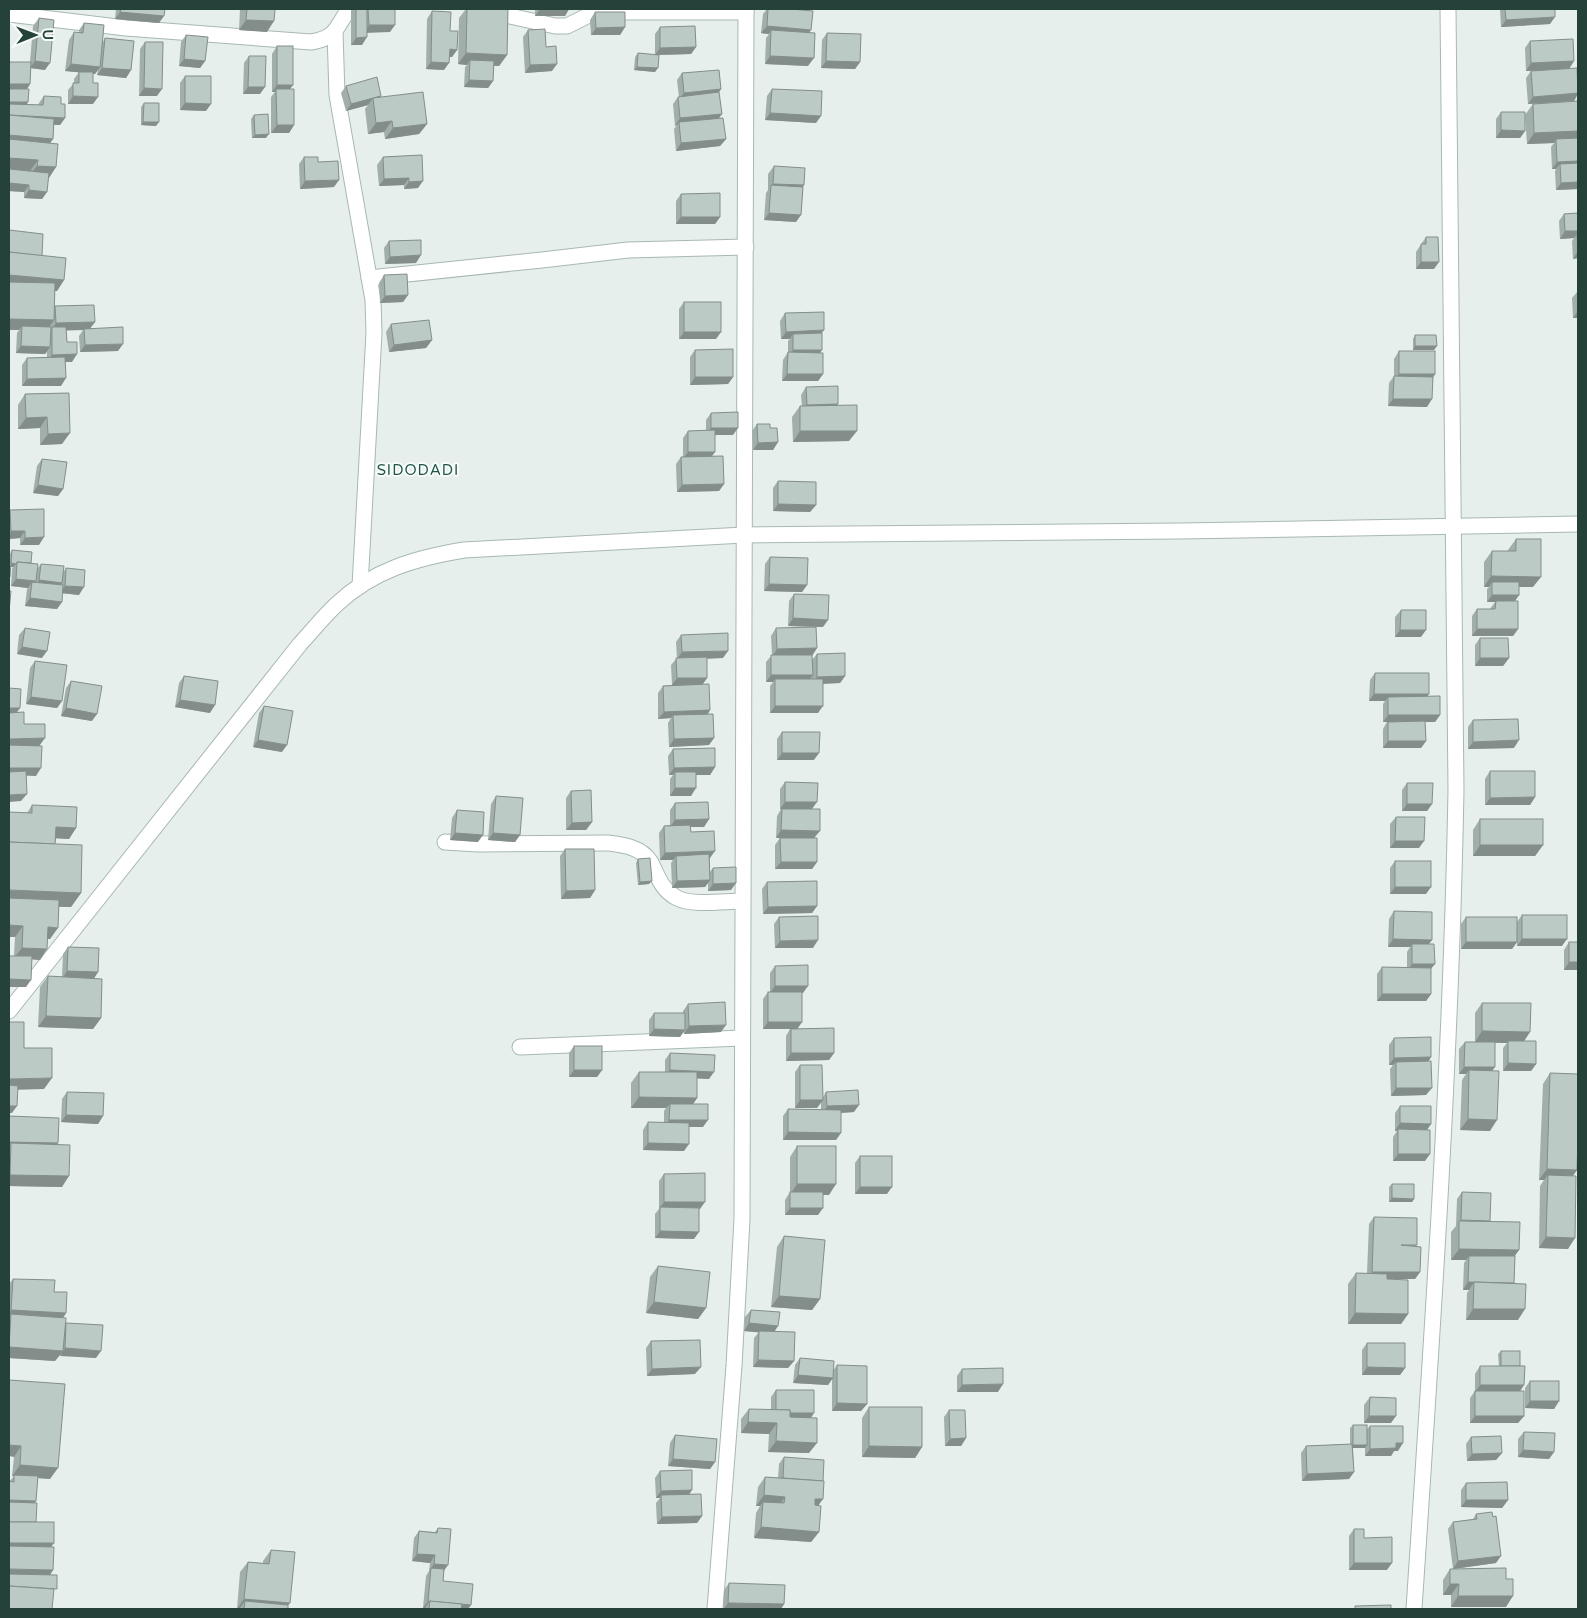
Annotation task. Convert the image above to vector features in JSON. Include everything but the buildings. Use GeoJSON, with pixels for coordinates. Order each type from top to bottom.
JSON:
{"type":"FeatureCollection","features":[{"type":"Feature","properties":{"kind":"street"},"geometry":{"type":"LineString","coordinates":[[9,14],[126,28],[311,42],[324,40],[335,32],[349,9]]}},
{"type":"Feature","properties":{"kind":"street"},"geometry":{"type":"LineString","coordinates":[[478,9],[555,26],[567,26],[595,12],[746,10],[742,1219],[734,1366],[715,1609]]}},
{"type":"Feature","properties":{"kind":"street"},"geometry":{"type":"LineString","coordinates":[[1414,1609],[1432,1337],[1454,882],[1456,790],[1448,9]]}},
{"type":"Feature","properties":{"kind":"street"},"geometry":{"type":"LineString","coordinates":[[335,32],[337,95],[373,300],[374,360],[360,586]]}},
{"type":"Feature","properties":{"kind":"street"},"geometry":{"type":"LineString","coordinates":[[369,278],[628,250],[746,247]]}},
{"type":"Feature","properties":{"kind":"street"},"geometry":{"type":"LineString","coordinates":[[9,1011],[300,644],[337,603],[385,570],[426,557],[464,550],[744,535],[1170,532],[1578,524]]}},
{"type":"Feature","properties":{"kind":"street"},"geometry":{"type":"LineString","coordinates":[[445,842],[478,844],[608,843],[628,846],[650,860],[654,872],[664,888],[677,898],[693,901],[742,900]]}},
{"type":"Feature","properties":{"kind":"street"},"geometry":{"type":"LineString","coordinates":[[520,1047],[742,1038]]}},
{"type":"Feature","properties":{"kind":"district","name":"SIDODADI"},"geometry":{"type":"Point","coordinates":[418,470]}}]}
